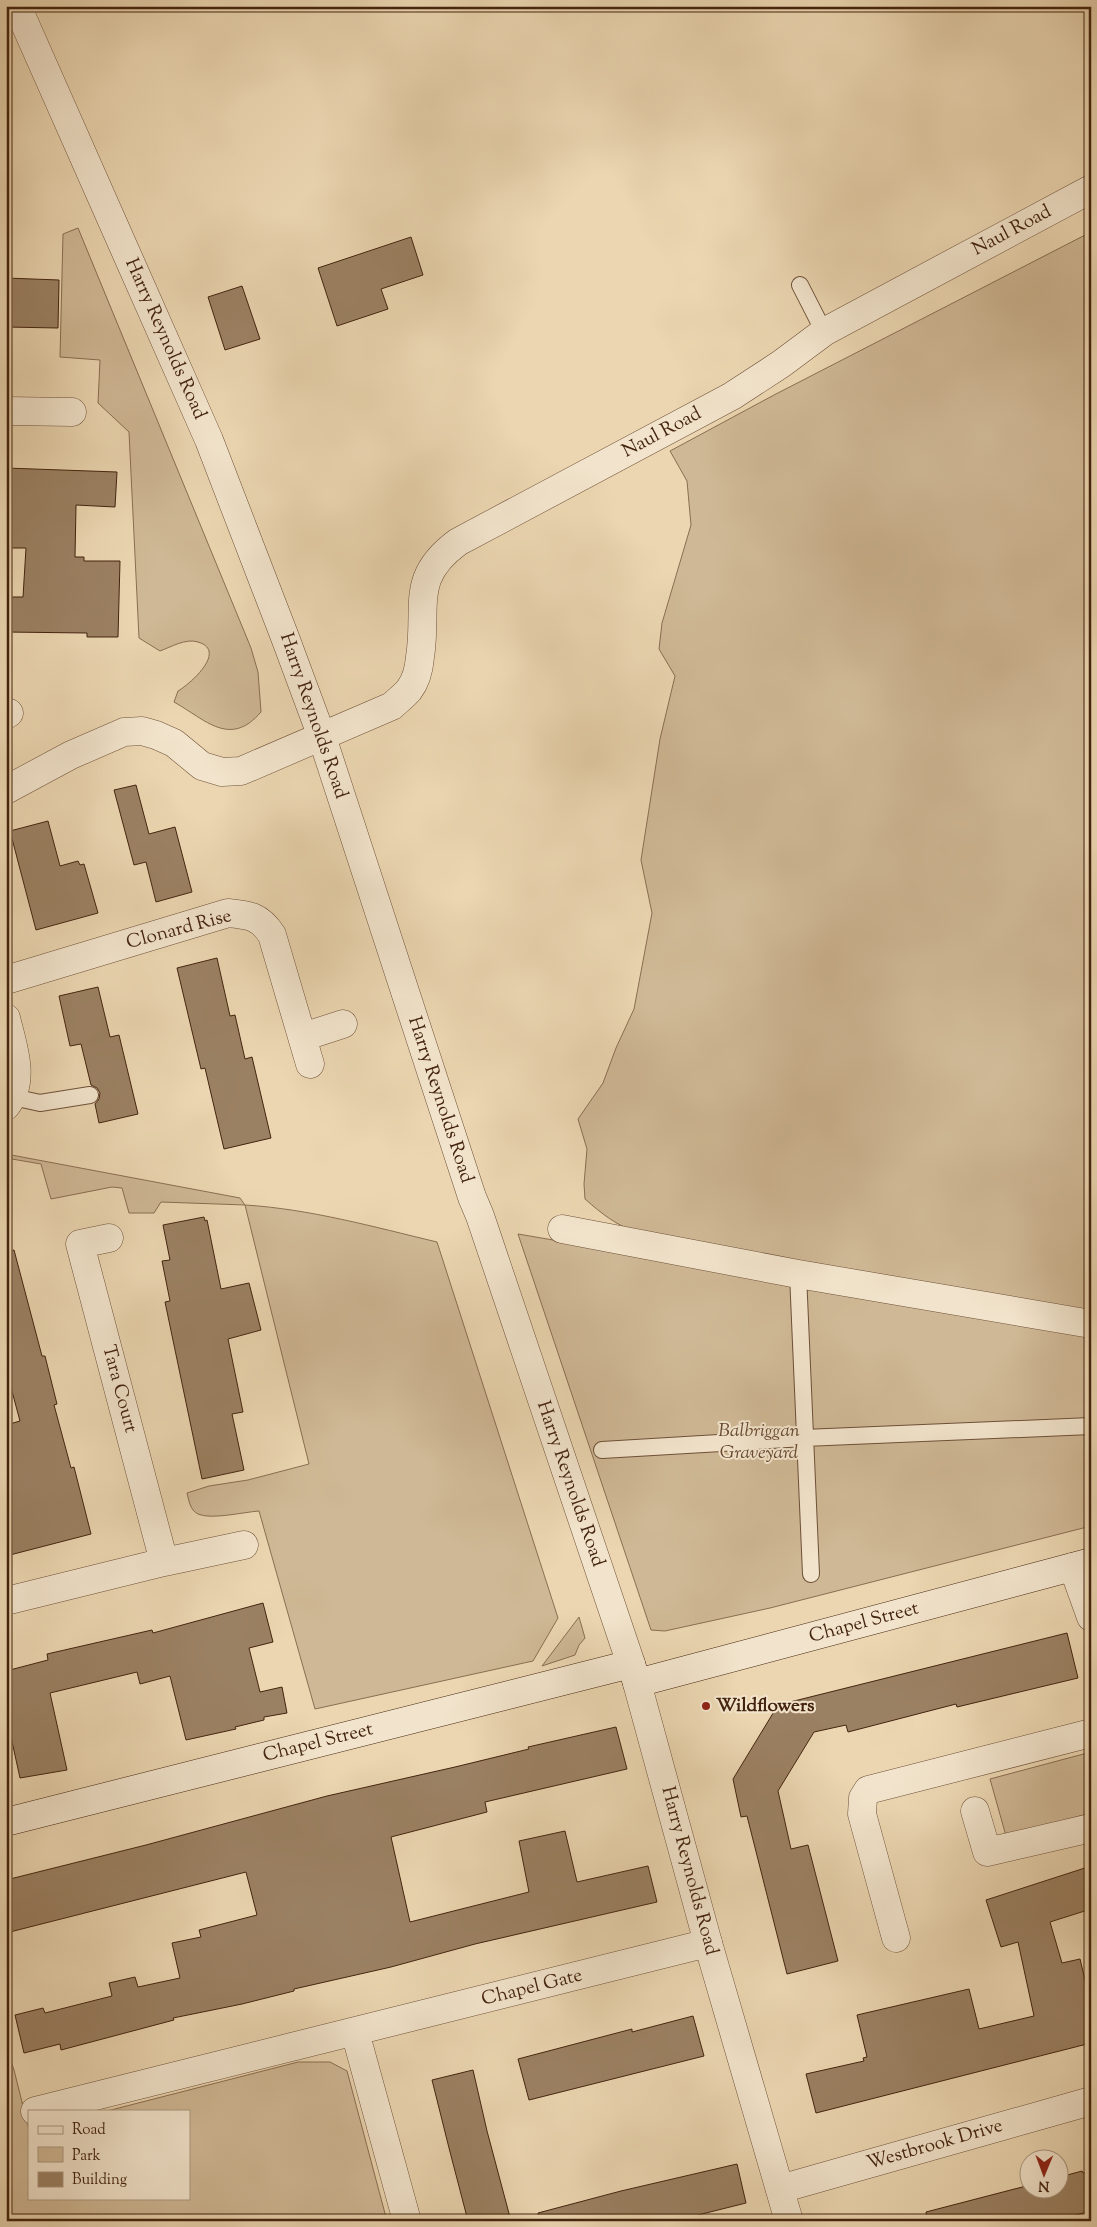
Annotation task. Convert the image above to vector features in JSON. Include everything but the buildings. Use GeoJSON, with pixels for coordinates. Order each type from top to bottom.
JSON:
{"type":"FeatureCollection","features":[{"type":"Feature","properties":{"kind":"street","name":"Harry Reynolds Road"},"geometry":{"type":"LineString","coordinates":[[18,6],[209,440],[322,737],[472,1197],[634,1674],[708,1943],[789,2221]]}},
{"type":"Feature","properties":{"kind":"street","name":"Naul Road"},"geometry":{"type":"LineString","coordinates":[[6,790],[71,756],[124,732],[142,731],[156,735],[174,743],[202,766],[222,772],[241,772],[392,706],[409,690],[418,672],[423,642],[424,593],[427,576],[435,562],[446,550],[732,396],[781,364],[824,332],[1091,189]]}},
{"type":"Feature","properties":{"kind":"street"},"geometry":{"type":"LineString","coordinates":[[6,411],[72,412]]}},
{"type":"Feature","properties":{"kind":"street","name":"Clonard Rise"},"geometry":{"type":"LineString","coordinates":[[6,980],[228,913],[249,915],[265,923],[272,935],[310,1064]]}},
{"type":"Feature","properties":{"kind":"street"},"geometry":{"type":"LineString","coordinates":[[6,1018],[18,1069],[10,1101]]}},
{"type":"Feature","properties":{"kind":"street"},"geometry":{"type":"LineString","coordinates":[[303,1037],[343,1024]]}},
{"type":"Feature","properties":{"kind":"street"},"geometry":{"type":"LineString","coordinates":[[562,1229],[798,1274],[1091,1324]]}},
{"type":"Feature","properties":{"kind":"street","name":"Tara Court"},"geometry":{"type":"LineString","coordinates":[[109,1238],[80,1244],[164,1562]]}},
{"type":"Feature","properties":{"kind":"street"},"geometry":{"type":"LineString","coordinates":[[6,1601],[164,1562],[244,1545]]}},
{"type":"Feature","properties":{"kind":"street"},"geometry":{"type":"LineString","coordinates":[[1082,1564],[1091,1617]]}},
{"type":"Feature","properties":{"kind":"street","name":"Chapel Street"},"geometry":{"type":"LineString","coordinates":[[6,1822],[634,1674],[1082,1564]]}},
{"type":"Feature","properties":{"kind":"street"},"geometry":{"type":"LineString","coordinates":[[896,1938],[862,1814],[863,1798],[868,1790],[1091,1734]]}},
{"type":"Feature","properties":{"kind":"street"},"geometry":{"type":"LineString","coordinates":[[975,1811],[987,1852],[1091,1828]]}},
{"type":"Feature","properties":{"kind":"street","name":"Chapel Gate"},"geometry":{"type":"LineString","coordinates":[[39,2110],[708,1943]]}},
{"type":"Feature","properties":{"kind":"street"},"geometry":{"type":"LineString","coordinates":[[355,2032],[406,2221]]}},
{"type":"Feature","properties":{"kind":"street","name":"Westbrook Drive"},"geometry":{"type":"LineString","coordinates":[[780,2189],[1091,2101]]}},
{"type":"Feature","properties":{"kind":"lane"},"geometry":{"type":"LineString","coordinates":[[800,285],[824,332]]}},
{"type":"Feature","properties":{"kind":"lane"},"geometry":{"type":"LineString","coordinates":[[10,1101],[40,1103],[90,1094]]}},
{"type":"Feature","properties":{"kind":"lane"},"geometry":{"type":"LineString","coordinates":[[798,1274],[811,1574]]}},
{"type":"Feature","properties":{"kind":"lane"},"geometry":{"type":"LineString","coordinates":[[602,1450],[804,1438],[1091,1426]]}},
{"type":"Feature","properties":{"kind":"green space"},"geometry":{"type":"Polygon","coordinates":[[[78,228],[251,648],[258,672],[261,712],[250,723],[239,728],[228,729],[207,723],[174,702],[178,691],[198,675],[208,660],[209,652],[206,646],[198,642],[189,641],[160,651],[139,638],[129,432],[98,403],[100,360],[60,357],[63,234],[78,228]]]}},
{"type":"Feature","properties":{"kind":"green space"},"geometry":{"type":"Polygon","coordinates":[[[1091,232],[1091,1312],[638,1233],[630,1230],[610,1219],[585,1199],[584,1184],[587,1149],[578,1119],[603,1083],[616,1048],[634,1009],[652,913],[641,860],[660,739],[675,676],[659,649],[662,623],[691,525],[687,481],[670,451],[774,395],[1091,232]]]}},
{"type":"Feature","properties":{"kind":"green space"},"geometry":{"type":"Polygon","coordinates":[[[6,1154],[240,1198],[245,1205],[161,1202],[154,1213],[129,1213],[122,1188],[112,1187],[51,1199],[41,1164],[6,1158],[6,1154]]]}},
{"type":"Feature","properties":{"kind":"green space"},"geometry":{"type":"Polygon","coordinates":[[[245,1205],[294,1210],[437,1242],[558,1618],[533,1661],[315,1709],[259,1511],[204,1516],[193,1510],[187,1493],[209,1486],[248,1480],[309,1464],[245,1205]]]}},
{"type":"Feature","properties":{"kind":"green space","name":"Balbriggan Graveyard"},"geometry":{"type":"Polygon","coordinates":[[[518,1234],[1091,1332],[1091,1526],[770,1608],[665,1631],[651,1630],[518,1234]]]}},
{"type":"Feature","properties":{"kind":"green space"},"geometry":{"type":"Polygon","coordinates":[[[579,1617],[585,1638],[579,1645],[575,1655],[542,1666],[579,1617]]]}},
{"type":"Feature","properties":{"kind":"green space"},"geometry":{"type":"Polygon","coordinates":[[[1091,1752],[1091,1813],[1006,1836],[990,1779],[1091,1752]]]}},
{"type":"Feature","properties":{"kind":"green space"},"geometry":{"type":"Polygon","coordinates":[[[7,2049],[28,2126],[28,2200],[190,2200],[190,2110],[111,2110],[298,2062],[330,2062],[347,2071],[387,2221],[6,2221],[7,2049]]]}},
{"type":"Feature","properties":{"kind":"place","name":"Wildflowers"},"geometry":{"type":"Point","coordinates":[706,1706]}}]}
